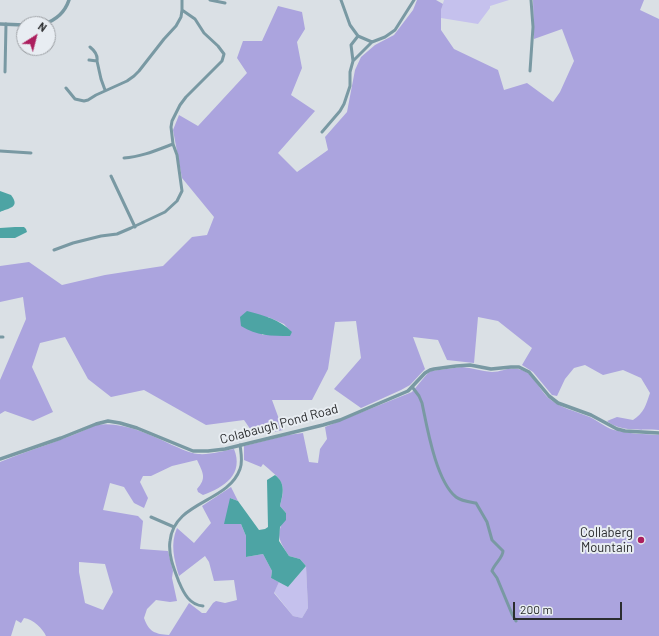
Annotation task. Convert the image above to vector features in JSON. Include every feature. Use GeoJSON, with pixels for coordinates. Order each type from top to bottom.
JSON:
{"type":"FeatureCollection","features":[{"type":"Feature","properties":{"kind":"street"},"geometry":{"type":"LineString","coordinates":[[56,18],[66,8],[69,0]]}},
{"type":"Feature","properties":{"kind":"street"},"geometry":{"type":"LineString","coordinates":[[66,88],[75,99],[84,101],[127,81],[139,71],[176,26],[181,17],[182,0]]}},
{"type":"Feature","properties":{"kind":"street"},"geometry":{"type":"LineString","coordinates":[[210,0],[225,3]]}},
{"type":"Feature","properties":{"kind":"street"},"geometry":{"type":"LineString","coordinates":[[341,0],[350,25],[358,36],[372,42]]}},
{"type":"Feature","properties":{"kind":"street"},"geometry":{"type":"LineString","coordinates":[[353,61],[372,42],[385,37],[395,30],[414,0]]}},
{"type":"Feature","properties":{"kind":"street"},"geometry":{"type":"LineString","coordinates":[[530,71],[533,27],[531,0]]}},
{"type":"Feature","properties":{"kind":"street"},"geometry":{"type":"LineString","coordinates":[[54,250],[73,243],[101,236],[117,234],[135,227],[165,212],[177,201],[182,191],[171,127],[180,105],[222,61],[224,54],[204,33],[194,19],[182,10]]}},
{"type":"Feature","properties":{"kind":"street"},"geometry":{"type":"LineString","coordinates":[[0,24],[16,25]]}},
{"type":"Feature","properties":{"kind":"street"},"geometry":{"type":"LineString","coordinates":[[5,72],[6,24]]}},
{"type":"Feature","properties":{"kind":"street"},"geometry":{"type":"LineString","coordinates":[[322,132],[344,104],[350,86],[350,72],[353,61],[351,45],[358,36]]}},
{"type":"Feature","properties":{"kind":"street"},"geometry":{"type":"LineString","coordinates":[[90,47],[95,51],[98,57],[101,79],[106,90]]}},
{"type":"Feature","properties":{"kind":"street"},"geometry":{"type":"LineString","coordinates":[[89,60],[98,61]]}},
{"type":"Feature","properties":{"kind":"street"},"geometry":{"type":"LineString","coordinates":[[124,158],[159,150],[173,144]]}},
{"type":"Feature","properties":{"kind":"street"},"geometry":{"type":"LineString","coordinates":[[0,151],[31,153]]}},
{"type":"Feature","properties":{"kind":"street"},"geometry":{"type":"LineString","coordinates":[[111,176],[135,227]]}},
{"type":"Feature","properties":{"kind":"street","name":"Colabaugh Pond Road"},"geometry":{"type":"LineString","coordinates":[[0,459],[108,421],[137,428],[193,451],[208,451],[240,445],[323,425],[400,395],[413,388],[425,373],[434,369],[456,366],[491,369],[516,367],[529,372],[549,396],[558,403],[591,415],[617,429],[625,431],[659,433]]}},
{"type":"Feature","properties":{"kind":"street"},"geometry":{"type":"LineString","coordinates":[[413,388],[422,403],[437,463],[449,490],[457,499],[476,503],[487,522],[492,540],[503,551],[503,554],[494,565],[492,571],[497,578],[516,622]]}},
{"type":"Feature","properties":{"kind":"street"},"geometry":{"type":"LineString","coordinates":[[203,606],[192,603],[186,596],[180,584],[170,553],[170,541],[177,521],[199,504],[222,491],[236,478],[241,468],[242,457],[240,445]]}},
{"type":"Feature","properties":{"kind":"street"},"geometry":{"type":"LineString","coordinates":[[151,517],[174,527]]}},
{"type":"Feature","properties":{"kind":"shaded area"},"geometry":{"type":"Polygon","coordinates":[[[417,0],[436,0],[443,4],[441,10],[441,30],[454,49],[498,70],[504,90],[527,83],[553,102],[560,92],[574,61],[562,29],[534,39],[533,0],[644,0],[640,10],[659,19],[659,430],[639,430],[618,427],[607,421],[617,417],[633,420],[642,412],[650,393],[641,378],[623,370],[603,375],[585,365],[574,368],[565,379],[557,396],[552,395],[533,372],[522,365],[532,348],[498,321],[478,317],[474,363],[447,360],[438,340],[413,337],[425,369],[410,385],[361,408],[334,389],[361,358],[356,321],[335,322],[328,369],[312,400],[272,400],[283,430],[255,436],[244,420],[206,425],[144,390],[111,397],[88,379],[65,337],[40,343],[32,367],[53,412],[33,421],[5,411],[0,414],[0,380],[26,319],[23,297],[0,302],[0,266],[29,262],[62,285],[105,275],[163,266],[192,237],[207,235],[214,217],[182,178],[173,130],[179,115],[198,126],[247,73],[237,58],[243,41],[262,41],[278,6],[302,12],[305,29],[297,42],[302,68],[291,95],[315,111],[278,153],[297,172],[328,150],[325,137],[347,112],[355,70],[361,57],[375,45],[394,35],[413,10],[417,0]],[[268,317],[262,335],[292,333],[284,324],[268,317]]]}},
{"type":"Feature","properties":{"kind":"shaded area"},"geometry":{"type":"Polygon","coordinates":[[[444,0],[509,0],[490,6],[478,24],[441,18],[441,10],[444,0]]]}},
{"type":"Feature","properties":{"kind":"shaded area"},"geometry":{"type":"Polygon","coordinates":[[[462,367],[492,372],[519,369],[528,373],[547,397],[559,405],[590,417],[614,430],[630,433],[659,435],[659,636],[46,636],[43,630],[31,620],[24,618],[21,623],[16,620],[11,636],[0,636],[0,462],[96,425],[106,424],[135,429],[184,450],[198,454],[216,453],[234,449],[236,466],[230,478],[219,488],[203,495],[198,492],[197,489],[202,482],[203,475],[197,460],[172,466],[151,476],[143,476],[140,482],[148,498],[144,508],[134,503],[124,487],[110,483],[103,510],[138,516],[143,521],[140,549],[168,551],[173,571],[172,578],[177,601],[170,602],[156,600],[147,609],[144,618],[150,629],[156,633],[169,635],[189,603],[202,613],[206,613],[216,601],[225,603],[237,600],[234,580],[214,581],[209,562],[205,556],[179,576],[173,546],[177,528],[194,543],[211,523],[202,506],[231,487],[238,501],[230,498],[246,536],[246,557],[263,554],[272,571],[271,578],[279,582],[274,593],[293,616],[302,618],[308,608],[306,566],[300,559],[289,556],[280,539],[279,535],[281,526],[286,513],[280,506],[283,491],[281,482],[263,464],[261,467],[244,460],[244,446],[288,435],[303,433],[309,462],[318,463],[320,449],[327,439],[325,427],[412,392],[431,371],[462,367]],[[79,562],[79,572],[85,603],[103,610],[113,592],[105,564],[79,562]]]}},
{"type":"Feature","properties":{"kind":"shaded area"},"geometry":{"type":"Polygon","coordinates":[[[306,566],[308,608],[302,618],[293,616],[274,592],[279,582],[288,587],[306,566]]]}},
{"type":"Feature","properties":{"kind":"water"},"geometry":{"type":"Polygon","coordinates":[[[0,191],[11,195],[15,203],[12,207],[0,212],[0,191]]]}},
{"type":"Feature","properties":{"kind":"water"},"geometry":{"type":"Polygon","coordinates":[[[24,227],[27,232],[15,238],[0,238],[0,228],[24,227]]]}},
{"type":"Feature","properties":{"kind":"water"},"geometry":{"type":"Polygon","coordinates":[[[247,311],[271,318],[282,324],[292,332],[290,336],[259,334],[241,326],[240,317],[247,311]]]}},
{"type":"Feature","properties":{"kind":"water"},"geometry":{"type":"Polygon","coordinates":[[[275,475],[282,485],[283,493],[280,506],[286,513],[286,520],[280,527],[279,541],[289,556],[300,559],[306,566],[288,587],[271,578],[272,571],[263,554],[246,557],[246,536],[241,524],[224,524],[230,498],[238,501],[259,530],[268,527],[267,480],[275,475]]]}},
{"type":"Feature","properties":{"kind":"place","name":"Collaberg Mountain"},"geometry":{"type":"Point","coordinates":[641,540]}}]}
